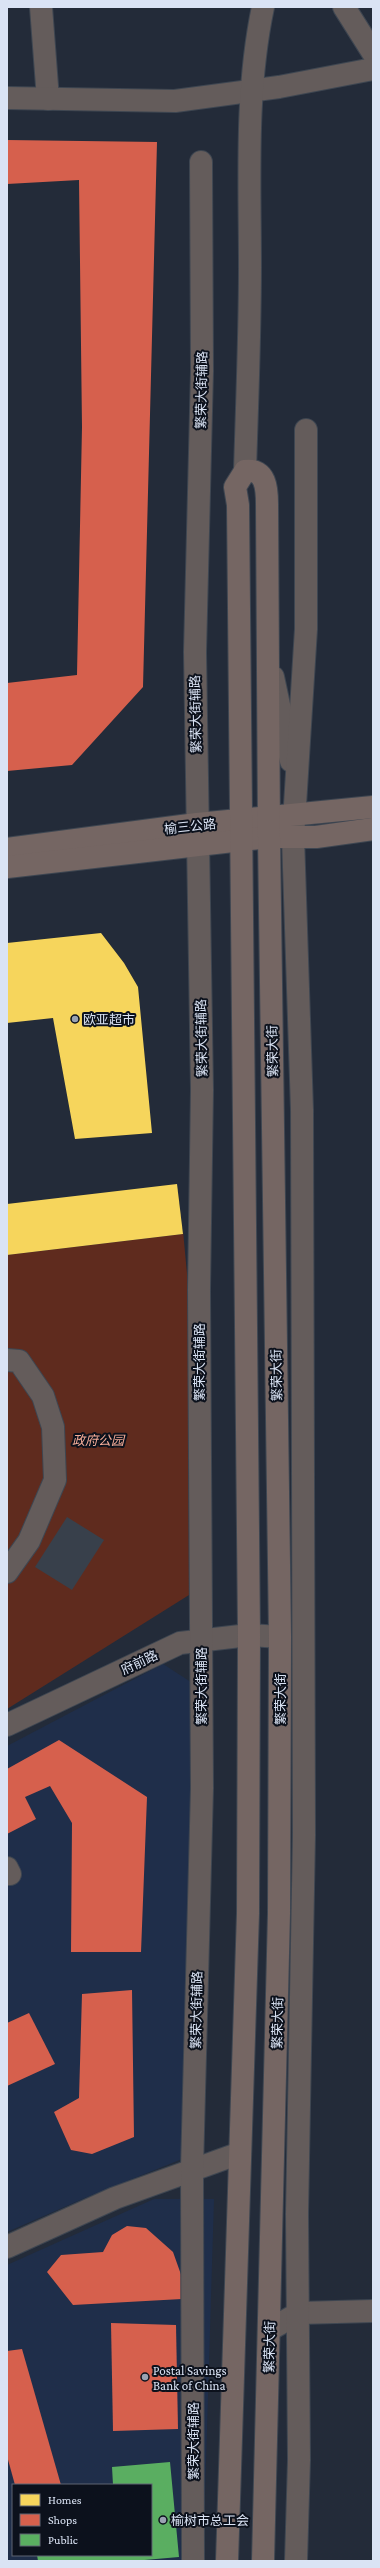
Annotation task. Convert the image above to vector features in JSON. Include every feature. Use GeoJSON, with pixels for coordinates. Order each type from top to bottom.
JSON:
{"type":"FeatureCollection","features":[{"type":"Feature","properties":{"kind":"main road","name":"繁荣大街"},"geometry":{"type":"LineString","coordinates":[[245,471],[252,470],[261,475],[266,484],[280,1637],[279,1913],[263,2561]]}},
{"type":"Feature","properties":{"kind":"main road"},"geometry":{"type":"LineString","coordinates":[[227,2561],[248,1913],[249,1635],[242,830],[238,505],[236,487],[245,471]]}},
{"type":"Feature","properties":{"kind":"main road","name":"榆三公路"},"geometry":{"type":"LineString","coordinates":[[7,849],[197,835],[269,828],[295,815],[373,806]]}},
{"type":"Feature","properties":{"kind":"main road","name":"榆三公路"},"geometry":{"type":"LineString","coordinates":[[269,828],[293,837],[316,837],[373,829]]}},
{"type":"Feature","properties":{"kind":"main road","name":"榆三公路"},"geometry":{"type":"LineString","coordinates":[[7,867],[197,835]]}},
{"type":"Feature","properties":{"kind":"street"},"geometry":{"type":"LineString","coordinates":[[41,7],[48,99]]}},
{"type":"Feature","properties":{"kind":"street"},"geometry":{"type":"LineString","coordinates":[[245,471],[250,295],[249,136],[257,35],[263,7]]}},
{"type":"Feature","properties":{"kind":"street"},"geometry":{"type":"LineString","coordinates":[[344,7],[373,53]]}},
{"type":"Feature","properties":{"kind":"street"},"geometry":{"type":"LineString","coordinates":[[7,98],[175,101],[253,90],[373,69]]}},
{"type":"Feature","properties":{"kind":"street","name":"繁荣大街辅路"},"geometry":{"type":"LineString","coordinates":[[193,2561],[192,2169],[202,1788],[199,1290],[202,1090],[195,652],[202,372],[201,162]]}},
{"type":"Feature","properties":{"kind":"street"},"geometry":{"type":"LineString","coordinates":[[296,2561],[299,2313],[297,2214],[304,1843],[302,1134],[293,837],[306,629],[306,430]]}},
{"type":"Feature","properties":{"kind":"street"},"geometry":{"type":"LineString","coordinates":[[268,653],[296,787]]}},
{"type":"Feature","properties":{"kind":"street"},"geometry":{"type":"LineString","coordinates":[[7,1360],[19,1361],[43,1396],[53,1427],[55,1480],[29,1541],[7,1572]]}},
{"type":"Feature","properties":{"kind":"street","name":"府前路"},"geometry":{"type":"LineString","coordinates":[[7,1725],[180,1643],[249,1635],[280,1637]]}},
{"type":"Feature","properties":{"kind":"street"},"geometry":{"type":"LineString","coordinates":[[7,2247],[116,2198],[192,2169],[240,2153]]}},
{"type":"Feature","properties":{"kind":"street"},"geometry":{"type":"LineString","coordinates":[[269,2330],[299,2313],[373,2311]]}},
{"type":"Feature","properties":{"kind":"shaded area"},"geometry":{"type":"Polygon","coordinates":[[[163,1664],[197,1686],[187,2157],[85,2198],[7,2232],[7,1746],[163,1664]]]}},
{"type":"Feature","properties":{"kind":"shaded area"},"geometry":{"type":"Polygon","coordinates":[[[154,2199],[214,2199],[203,2561],[7,2561],[7,2265],[154,2199]]]}},
{"type":"Feature","properties":{"kind":"green space","name":"政府公园"},"geometry":{"type":"Polygon","coordinates":[[[183,1231],[188,1284],[189,1595],[7,1709],[7,1255],[183,1234],[183,1231]]]}},
{"type":"Feature","properties":{"kind":"building: Homes"},"geometry":{"type":"Polygon","coordinates":[[[101,933],[124,963],[138,987],[152,1133],[75,1139],[53,1018],[7,1023],[7,943],[101,933]]]}},
{"type":"Feature","properties":{"kind":"building: Homes"},"geometry":{"type":"Polygon","coordinates":[[[177,1184],[183,1234],[7,1255],[7,1204],[177,1184]]]}},
{"type":"Feature","properties":{"kind":"building: Shops"},"geometry":{"type":"Polygon","coordinates":[[[7,140],[157,142],[143,687],[72,765],[7,771],[7,683],[77,675],[82,427],[79,180],[7,184],[7,140]]]}},
{"type":"Feature","properties":{"kind":"building: Shops"},"geometry":{"type":"Polygon","coordinates":[[[59,1740],[147,1797],[141,1952],[71,1952],[72,1823],[50,1786],[25,1797],[36,1819],[7,1834],[7,1769],[59,1740]]]}},
{"type":"Feature","properties":{"kind":"building: Shops"},"geometry":{"type":"Polygon","coordinates":[[[132,1990],[134,2137],[92,2154],[71,2150],[54,2112],[79,2098],[82,1994],[132,1990]]]}},
{"type":"Feature","properties":{"kind":"building: Shops"},"geometry":{"type":"Polygon","coordinates":[[[29,2013],[55,2064],[7,2086],[7,2023],[29,2013]]]}},
{"type":"Feature","properties":{"kind":"building: Shops"},"geometry":{"type":"Polygon","coordinates":[[[127,2226],[146,2228],[173,2252],[184,2283],[182,2299],[73,2305],[47,2272],[61,2255],[103,2252],[112,2235],[127,2226]]]}},
{"type":"Feature","properties":{"kind":"building: Shops","name":"Postal Savings Bank of China"},"geometry":{"type":"Polygon","coordinates":[[[111,2323],[176,2325],[178,2429],[113,2431],[111,2323]]]}},
{"type":"Feature","properties":{"kind":"building: Shops"},"geometry":{"type":"Polygon","coordinates":[[[22,2349],[61,2484],[15,2484],[7,2456],[7,2351],[22,2349]]]}},
{"type":"Feature","properties":{"kind":"building: Public","name":"榆树市总工会"},"geometry":{"type":"Polygon","coordinates":[[[170,2462],[179,2557],[133,2561],[38,2561],[37,2556],[152,2556],[152,2484],[113,2484],[112,2467],[170,2462]]]}},
{"type":"Feature","properties":{"kind":"building: Other"},"geometry":{"type":"Polygon","coordinates":[[[67,1517],[104,1540],[72,1590],[35,1567],[67,1517]]]}},
{"type":"Feature","properties":{"kind":"place","name":"欧亚超市"},"geometry":{"type":"Point","coordinates":[75,1019]}},
{"type":"Feature","properties":{"kind":"place","name":"Postal Savings Bank of China"},"geometry":{"type":"Point","coordinates":[145,2377]}},
{"type":"Feature","properties":{"kind":"place","name":"榆树市总工会"},"geometry":{"type":"Point","coordinates":[163,2520]}}]}
